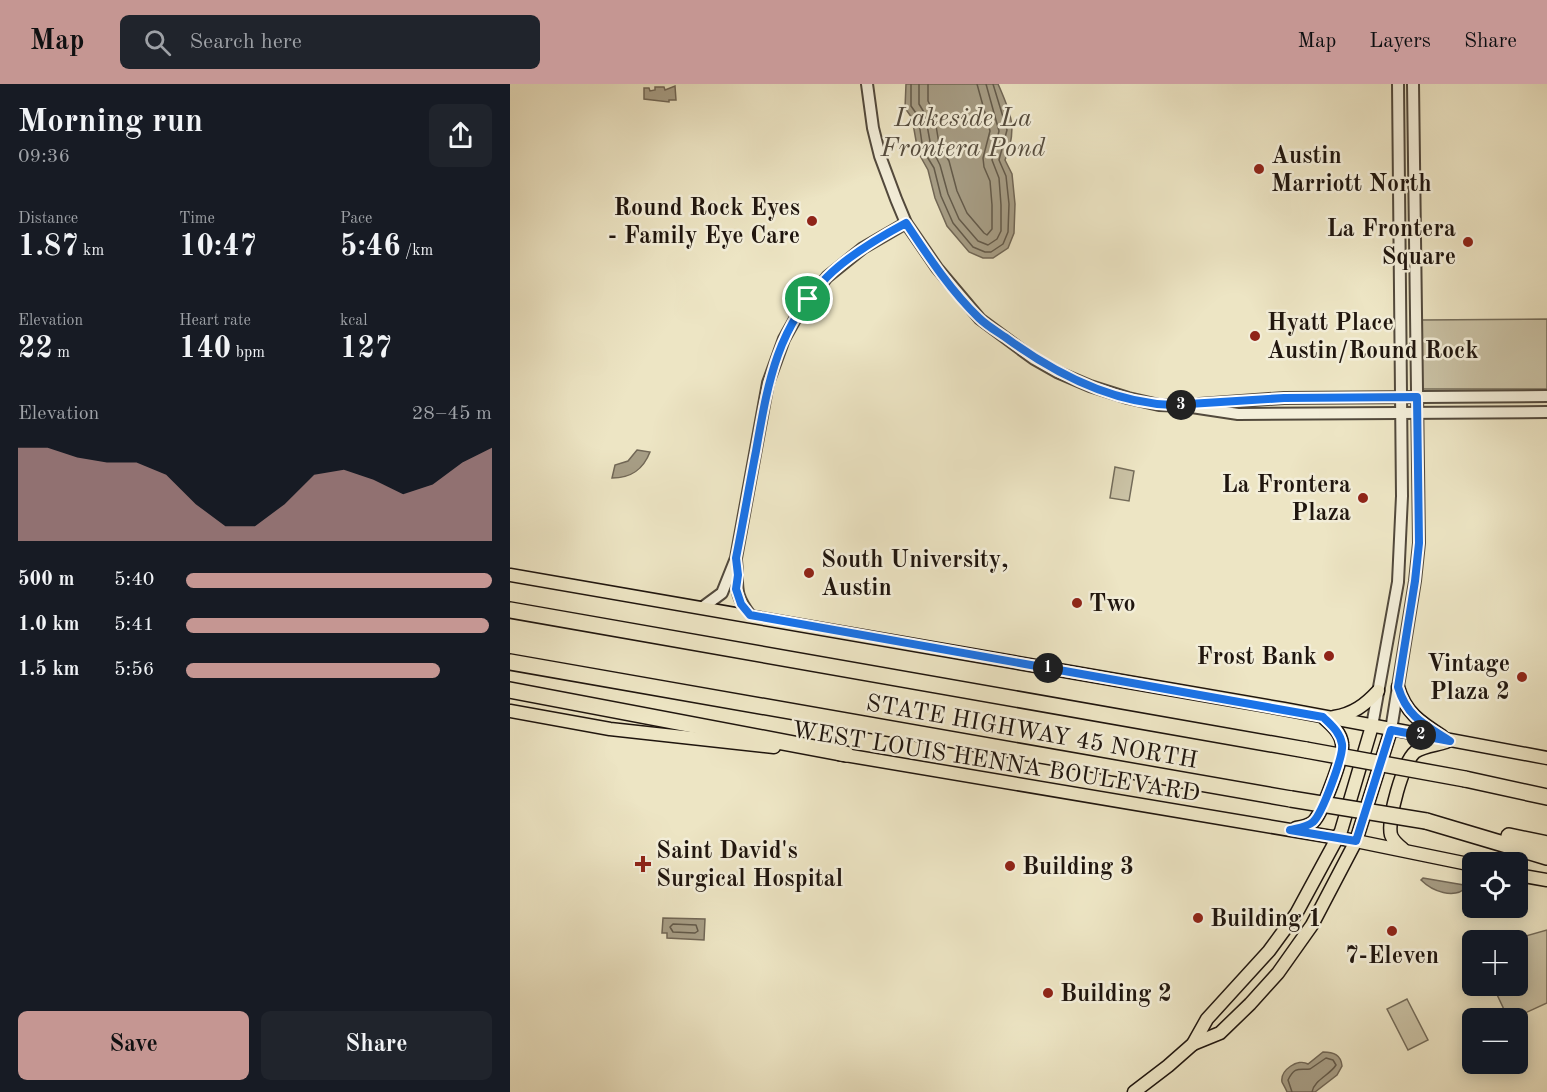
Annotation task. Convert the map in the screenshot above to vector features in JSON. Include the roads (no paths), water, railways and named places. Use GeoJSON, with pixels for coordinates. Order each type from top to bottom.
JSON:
{"type":"FeatureCollection","features":[{"type":"Feature","properties":{"kind":"highway","name":"STATE HIGHWAY 45 NORTH"},"geometry":{"type":"LineString","coordinates":[[510,610],[1306,750],[1465,779],[1547,797]]}},
{"type":"Feature","properties":{"kind":"highway","name":"STATE HIGHWAY 45 NORTH"},"geometry":{"type":"LineString","coordinates":[[510,662],[1547,844]]}},
{"type":"Feature","properties":{"kind":"highway"},"geometry":{"type":"LineString","coordinates":[[510,690],[846,754]]}},
{"type":"Feature","properties":{"kind":"highway"},"geometry":{"type":"LineString","coordinates":[[1465,779],[1547,790]]}},
{"type":"Feature","properties":{"kind":"highway"},"geometry":{"type":"LineString","coordinates":[[1426,821],[1547,856]]}},
{"type":"Feature","properties":{"kind":"main road"},"geometry":{"type":"LineString","coordinates":[[510,575],[750,615],[1547,758]]}},
{"type":"Feature","properties":{"kind":"main road"},"geometry":{"type":"LineString","coordinates":[[1398,687],[1410,712],[1422,723],[1450,741]]}},
{"type":"Feature","properties":{"kind":"main road"},"geometry":{"type":"LineString","coordinates":[[1323,717],[1351,713],[1378,691]]}},
{"type":"Feature","properties":{"kind":"main road","name":"WEST LOUIS HENNA BOULEVARD"},"geometry":{"type":"LineString","coordinates":[[510,711],[610,729],[846,754],[1403,849],[1462,862]]}},
{"type":"Feature","properties":{"kind":"main road"},"geometry":{"type":"LineString","coordinates":[[1290,830],[1315,821],[1323,808],[1343,747],[1338,733],[1323,717]]}},
{"type":"Feature","properties":{"kind":"main road"},"geometry":{"type":"LineString","coordinates":[[1193,1044],[1207,1019],[1269,951],[1307,895],[1341,831],[1372,726]]}},
{"type":"Feature","properties":{"kind":"main road"},"geometry":{"type":"LineString","coordinates":[[1134,1092],[1193,1044],[1220,1033],[1251,1004],[1286,962],[1312,925],[1356,841],[1391,730]]}},
{"type":"Feature","properties":{"kind":"main road"},"geometry":{"type":"LineString","coordinates":[[1403,849],[1391,837],[1389,823],[1407,764],[1416,752],[1450,741]]}},
{"type":"Feature","properties":{"kind":"main road"},"geometry":{"type":"LineString","coordinates":[[1528,876],[1547,880]]}},
{"type":"Feature","properties":{"kind":"main road"},"geometry":{"type":"LineString","coordinates":[[1269,951],[1286,962]]}},
{"type":"Feature","properties":{"kind":"street"},"geometry":{"type":"LineString","coordinates":[[867,84],[873,128],[880,156],[906,223],[937,268],[980,319],[1034,359],[1058,372],[1109,392],[1158,405],[1284,398],[1547,396]]}},
{"type":"Feature","properties":{"kind":"street"},"geometry":{"type":"LineString","coordinates":[[1372,726],[1400,567],[1402,414],[1398,84]]}},
{"type":"Feature","properties":{"kind":"street"},"geometry":{"type":"LineString","coordinates":[[1391,730],[1418,560],[1413,84]]}},
{"type":"Feature","properties":{"kind":"street"},"geometry":{"type":"LineString","coordinates":[[703,607],[722,593],[736,558],[768,383],[784,339],[803,307],[827,277],[863,248],[906,223]]}},
{"type":"Feature","properties":{"kind":"street"},"geometry":{"type":"LineString","coordinates":[[1185,405],[1238,414],[1547,412]]}},
{"type":"Feature","properties":{"kind":"street"},"geometry":{"type":"LineString","coordinates":[[736,558],[738,575],[736,589],[741,604],[750,615]]}},
{"type":"Feature","properties":{"kind":"water","name":"Lakeside La Frontera Pond"},"geometry":{"type":"Polygon","coordinates":[[[906,84],[998,84],[1011,121],[1011,139],[1005,160],[1012,174],[1015,204],[1014,233],[1008,248],[993,258],[983,258],[969,252],[947,226],[935,198],[928,170],[918,152],[912,118],[905,108],[906,84]]]}},
{"type":"Feature","properties":{"kind":"water"},"geometry":{"type":"Polygon","coordinates":[[[675,86],[676,100],[669,100],[669,102],[644,99],[644,88],[649,88],[650,91],[655,90],[655,87],[664,87],[665,90],[675,86]]]}},
{"type":"Feature","properties":{"kind":"water"},"geometry":{"type":"Polygon","coordinates":[[[637,450],[650,452],[644,464],[631,475],[612,478],[615,465],[628,461],[637,450]]]}},
{"type":"Feature","properties":{"kind":"water"},"geometry":{"type":"Polygon","coordinates":[[[1423,878],[1462,885],[1462,891],[1443,892],[1421,880],[1423,878]]]}},
{"type":"Feature","properties":{"kind":"water"},"geometry":{"type":"Polygon","coordinates":[[[663,918],[705,919],[704,940],[667,938],[667,933],[662,933],[663,918]]]}},
{"type":"Feature","properties":{"kind":"water"},"geometry":{"type":"Polygon","coordinates":[[[1323,1052],[1334,1054],[1340,1059],[1342,1066],[1337,1075],[1315,1092],[1287,1092],[1282,1078],[1287,1069],[1299,1063],[1308,1064],[1323,1052]]]}},
{"type":"Feature","properties":{"kind":"place","name":"Austin Marriott North"},"geometry":{"type":"Point","coordinates":[1259,169]}},
{"type":"Feature","properties":{"kind":"place","name":"Round Rock Eyes - Family Eye Care"},"geometry":{"type":"Point","coordinates":[812,221]}},
{"type":"Feature","properties":{"kind":"place","name":"La Frontera Square"},"geometry":{"type":"Point","coordinates":[1468,242]}},
{"type":"Feature","properties":{"kind":"place","name":"Hyatt Place Austin/Round Rock"},"geometry":{"type":"Point","coordinates":[1255,336]}},
{"type":"Feature","properties":{"kind":"place","name":"La Frontera Plaza"},"geometry":{"type":"Point","coordinates":[1363,498]}},
{"type":"Feature","properties":{"kind":"place","name":"South University, Austin"},"geometry":{"type":"Point","coordinates":[809,573]}},
{"type":"Feature","properties":{"kind":"place","name":"Two"},"geometry":{"type":"Point","coordinates":[1077,603]}},
{"type":"Feature","properties":{"kind":"place","name":"Frost Bank"},"geometry":{"type":"Point","coordinates":[1329,656]}},
{"type":"Feature","properties":{"kind":"place","name":"Vintage Plaza 2"},"geometry":{"type":"Point","coordinates":[1522,677]}},
{"type":"Feature","properties":{"kind":"place","name":"Saint David's Surgical Hospital"},"geometry":{"type":"Point","coordinates":[643,864]}},
{"type":"Feature","properties":{"kind":"place","name":"Building 3"},"geometry":{"type":"Point","coordinates":[1010,866]}},
{"type":"Feature","properties":{"kind":"place","name":"Building 1"},"geometry":{"type":"Point","coordinates":[1198,918]}},
{"type":"Feature","properties":{"kind":"place","name":"7-Eleven"},"geometry":{"type":"Point","coordinates":[1392,931]}},
{"type":"Feature","properties":{"kind":"place","name":"Building 2"},"geometry":{"type":"Point","coordinates":[1048,993]}}]}
